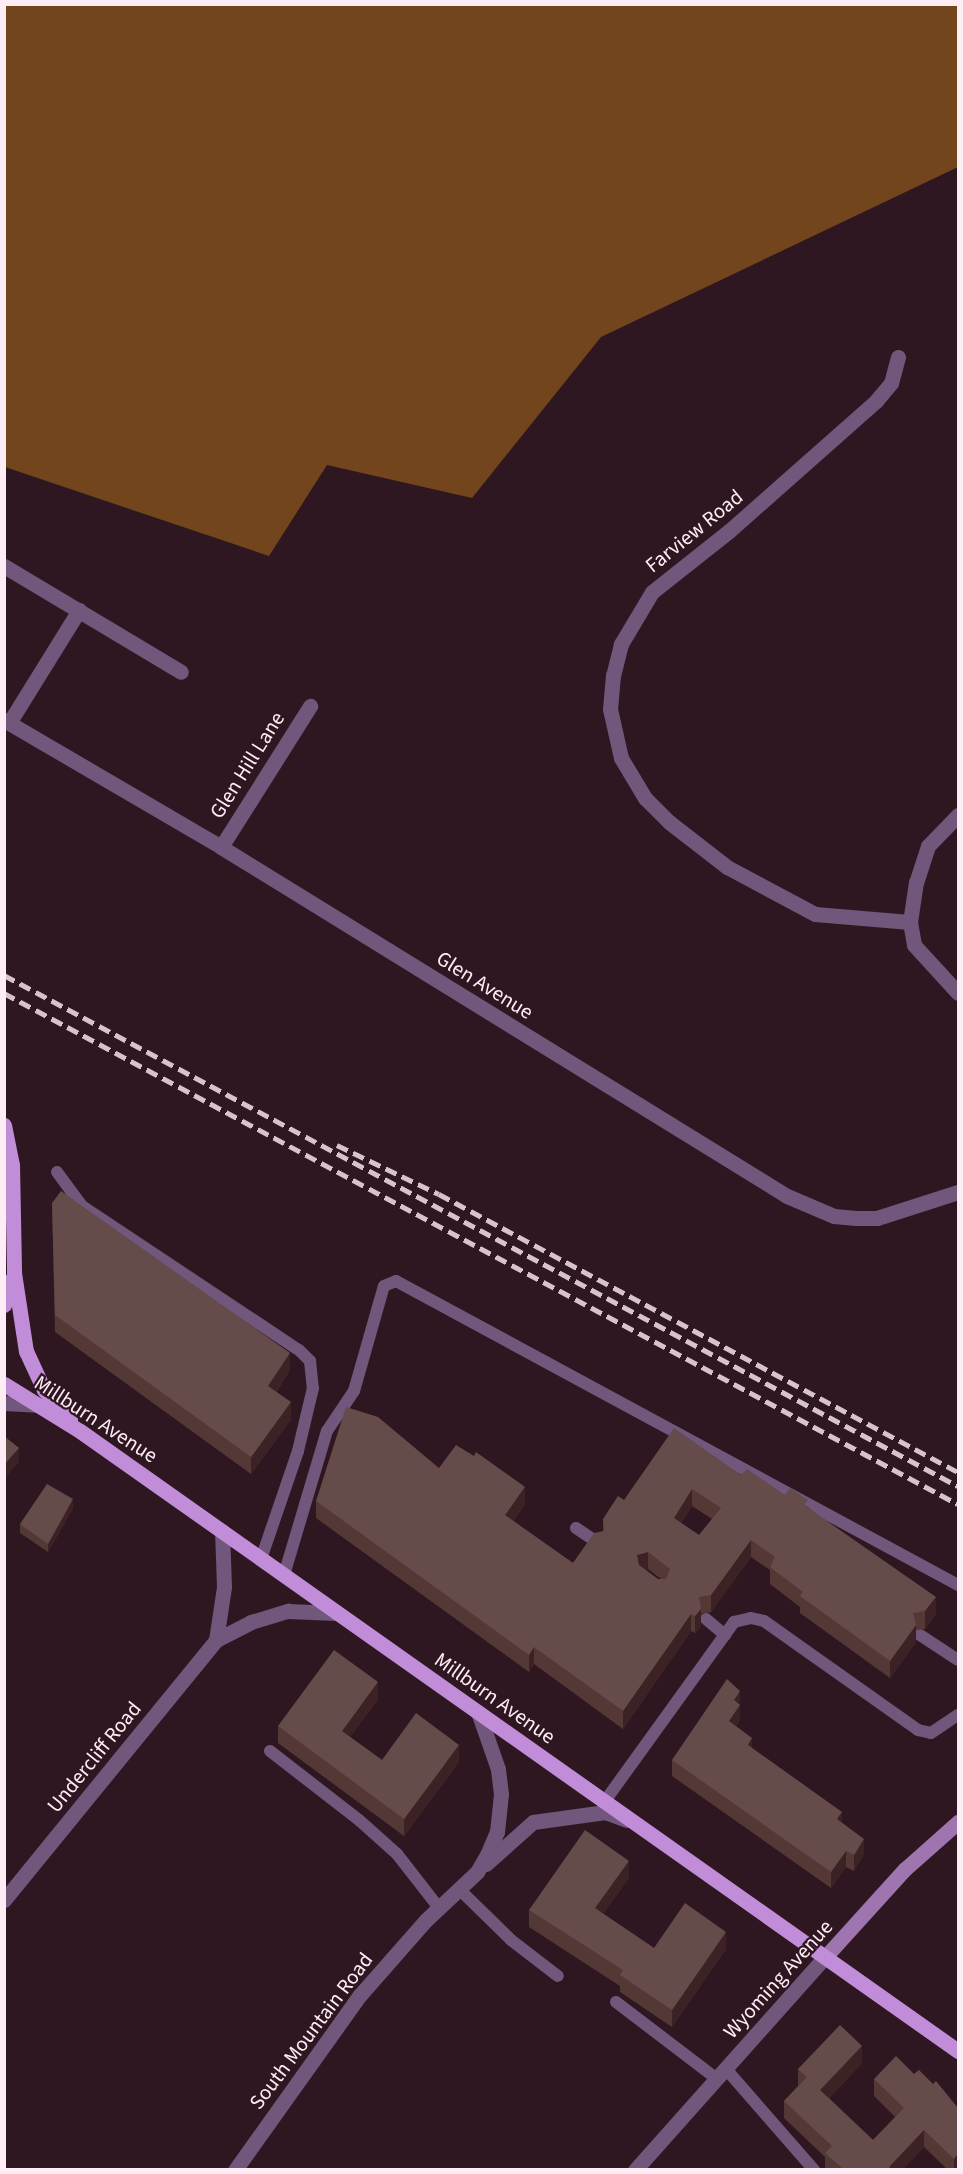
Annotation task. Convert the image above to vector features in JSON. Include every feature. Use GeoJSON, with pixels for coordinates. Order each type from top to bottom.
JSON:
{"type":"FeatureCollection","features":[{"type":"Feature","properties":{"kind":"main road"},"geometry":{"type":"LineString","coordinates":[[4,1125],[12,1164],[14,1273],[20,1326],[33,1372],[80,1431]]}},
{"type":"Feature","properties":{"kind":"main road"},"geometry":{"type":"LineString","coordinates":[[4,1305],[14,1273]]}},
{"type":"Feature","properties":{"kind":"main road","name":"Millburn Avenue"},"geometry":{"type":"LineString","coordinates":[[4,1384],[80,1431],[958,2051]]}},
{"type":"Feature","properties":{"kind":"main road","name":"Wyoming Avenue"},"geometry":{"type":"LineString","coordinates":[[826,1956],[905,1869],[958,1822]]}},
{"type":"Feature","properties":{"kind":"street","name":"Farview Road"},"geometry":{"type":"LineString","coordinates":[[898,357],[891,383],[876,401],[729,531],[652,592],[621,644],[613,675],[610,709],[621,758],[645,798],[669,822],[727,867],[815,914],[910,922]]}},
{"type":"Feature","properties":{"kind":"street"},"geometry":{"type":"LineString","coordinates":[[4,566],[181,672]]}},
{"type":"Feature","properties":{"kind":"street"},"geometry":{"type":"LineString","coordinates":[[7,721],[79,610]]}},
{"type":"Feature","properties":{"kind":"street","name":"Glen Hill Lane"},"geometry":{"type":"LineString","coordinates":[[221,847],[310,706]]}},
{"type":"Feature","properties":{"kind":"street","name":"Glen Avenue"},"geometry":{"type":"LineString","coordinates":[[7,721],[221,847],[810,1208],[834,1216],[878,1218],[958,1192]]}},
{"type":"Feature","properties":{"kind":"street"},"geometry":{"type":"LineString","coordinates":[[958,815],[928,846],[916,882],[910,922],[914,945],[958,993]]}},
{"type":"Feature","properties":{"kind":"street"},"geometry":{"type":"LineString","coordinates":[[4,1402],[37,1405]]}},
{"type":"Feature","properties":{"kind":"street"},"geometry":{"type":"LineString","coordinates":[[216,1640],[224,1587],[222,1531]]}},
{"type":"Feature","properties":{"kind":"street","name":"Undercliff Road"},"geometry":{"type":"LineString","coordinates":[[4,1900],[216,1640],[251,1622],[288,1611],[336,1613]]}},
{"type":"Feature","properties":{"kind":"street","name":"South Mountain Road"},"geometry":{"type":"LineString","coordinates":[[477,1872],[497,1832],[501,1807],[498,1769],[478,1712]]}},
{"type":"Feature","properties":{"kind":"street","name":"South Mountain Road"},"geometry":{"type":"LineString","coordinates":[[235,2169],[360,1995],[439,1908],[533,1822],[605,1812],[636,1824]]}},
{"type":"Feature","properties":{"kind":"street","name":"Wyoming Avenue"},"geometry":{"type":"LineString","coordinates":[[635,2169],[826,1956]]}},
{"type":"Feature","properties":{"kind":"lane"},"geometry":{"type":"LineString","coordinates":[[57,1172],[82,1206],[299,1350],[310,1361],[313,1388],[298,1451],[261,1559]]}},
{"type":"Feature","properties":{"kind":"lane"},"geometry":{"type":"LineString","coordinates":[[284,1575],[327,1431],[354,1390],[384,1286],[396,1281],[958,1585]]}},
{"type":"Feature","properties":{"kind":"lane"},"geometry":{"type":"LineString","coordinates":[[576,1528],[598,1543]]}},
{"type":"Feature","properties":{"kind":"lane"},"geometry":{"type":"LineString","coordinates":[[605,1802],[734,1622],[751,1618],[764,1621],[918,1730],[932,1733],[958,1715]]}},
{"type":"Feature","properties":{"kind":"lane"},"geometry":{"type":"LineString","coordinates":[[706,1619],[725,1635]]}},
{"type":"Feature","properties":{"kind":"lane"},"geometry":{"type":"LineString","coordinates":[[920,1635],[958,1660]]}},
{"type":"Feature","properties":{"kind":"lane"},"geometry":{"type":"LineString","coordinates":[[270,1751],[360,1820],[397,1854],[439,1908]]}},
{"type":"Feature","properties":{"kind":"lane"},"geometry":{"type":"LineString","coordinates":[[459,1889],[511,1940],[558,1976]]}},
{"type":"Feature","properties":{"kind":"lane"},"geometry":{"type":"LineString","coordinates":[[616,2002],[722,2074],[814,2169]]}},
{"type":"Feature","properties":{"kind":"shaded area"},"geometry":{"type":"Polygon","coordinates":[[[5,4],[958,5],[958,167],[601,337],[472,498],[327,465],[269,556],[5,467],[5,4]]]}},
{"type":"Feature","properties":{"kind":"building"},"geometry":{"type":"Polygon","coordinates":[[[61,1191],[290,1353],[268,1386],[291,1402],[251,1457],[55,1315],[52,1203],[61,1191]]]}},
{"type":"Feature","properties":{"kind":"building"},"geometry":{"type":"Polygon","coordinates":[[[346,1407],[378,1417],[439,1468],[456,1445],[474,1456],[476,1452],[525,1487],[505,1515],[573,1563],[594,1533],[604,1531],[603,1519],[618,1496],[624,1500],[674,1428],[741,1475],[747,1469],[785,1495],[790,1488],[808,1500],[804,1505],[936,1597],[925,1611],[913,1613],[916,1625],[890,1661],[800,1596],[803,1592],[770,1567],[775,1557],[751,1540],[711,1595],[699,1597],[701,1609],[695,1616],[691,1614],[623,1711],[534,1647],[529,1655],[316,1501],[346,1407]],[[692,1489],[674,1518],[699,1535],[721,1508],[692,1489]],[[648,1552],[637,1555],[639,1565],[658,1579],[666,1579],[670,1569],[648,1552]]]}},
{"type":"Feature","properties":{"kind":"building"},"geometry":{"type":"Polygon","coordinates":[[[4,1436],[19,1448],[4,1465],[4,1436]]]}},
{"type":"Feature","properties":{"kind":"building"},"geometry":{"type":"Polygon","coordinates":[[[47,1484],[73,1499],[48,1544],[20,1524],[47,1484]]]}},
{"type":"Feature","properties":{"kind":"building"},"geometry":{"type":"Polygon","coordinates":[[[334,1650],[378,1682],[342,1731],[382,1760],[416,1713],[459,1745],[404,1819],[278,1726],[334,1650]]]}},
{"type":"Feature","properties":{"kind":"building"},"geometry":{"type":"Polygon","coordinates":[[[727,1679],[740,1691],[734,1700],[740,1705],[729,1721],[752,1738],[748,1745],[842,1812],[837,1819],[864,1839],[854,1855],[846,1851],[831,1872],[672,1760],[727,1679]]]}},
{"type":"Feature","properties":{"kind":"building"},"geometry":{"type":"Polygon","coordinates":[[[585,1830],[629,1861],[595,1908],[654,1948],[685,1903],[726,1932],[672,2010],[620,1975],[623,1970],[529,1910],[585,1830]]]}},
{"type":"Feature","properties":{"kind":"building"},"geometry":{"type":"Polygon","coordinates":[[[840,2025],[862,2046],[820,2090],[873,2140],[904,2108],[874,2079],[896,2056],[914,2074],[919,2070],[933,2084],[936,2081],[958,2108],[958,2154],[954,2159],[924,2130],[889,2167],[892,2169],[843,2169],[825,2153],[832,2146],[784,2101],[807,2077],[798,2069],[840,2025]]]}},
{"type":"Feature","properties":{"kind":"railway"},"geometry":{"type":"LineString","coordinates":[[4,975],[958,1486]]}},
{"type":"Feature","properties":{"kind":"railway"},"geometry":{"type":"LineString","coordinates":[[4,993],[958,1504]]}},
{"type":"Feature","properties":{"kind":"railway"},"geometry":{"type":"LineString","coordinates":[[337,1145],[439,1194],[958,1472]]}}]}
